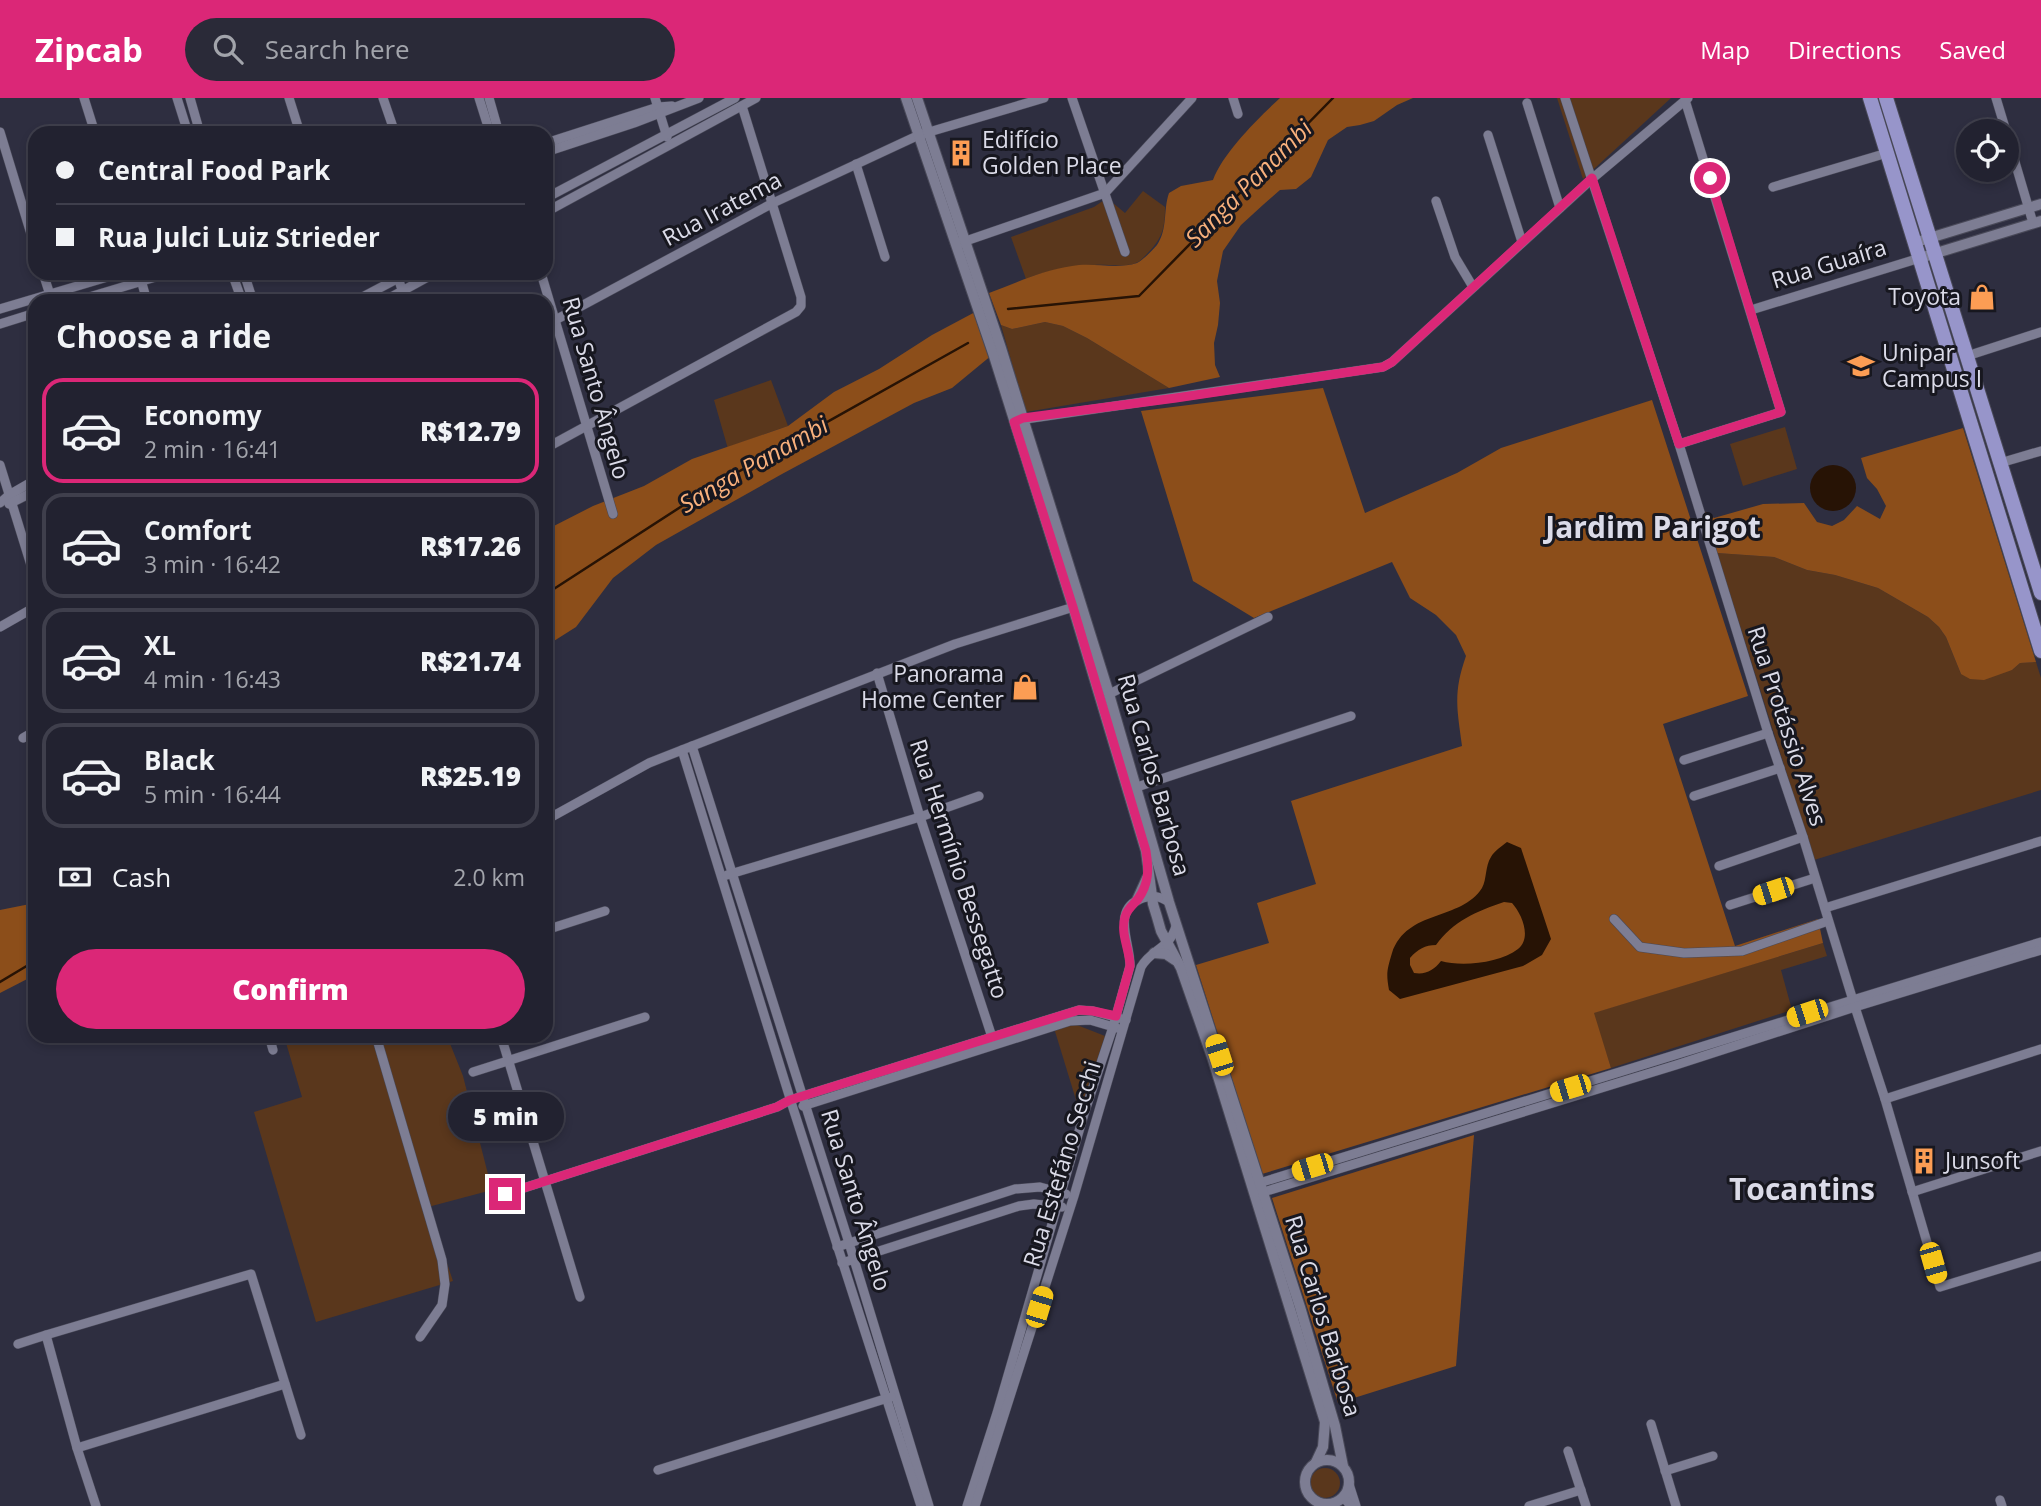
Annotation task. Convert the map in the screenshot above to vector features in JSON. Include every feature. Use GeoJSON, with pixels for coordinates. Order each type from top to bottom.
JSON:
{"type":"FeatureCollection","features":[{"type":"Feature","properties":{"kind":"main road"},"geometry":{"type":"LineString","coordinates":[[1870,98],[1887,153],[1923,241],[1935,254],[2041,593]]}},
{"type":"Feature","properties":{"kind":"main road"},"geometry":{"type":"LineString","coordinates":[[1886,98],[1923,241],[1920,258],[2041,651]]}},
{"type":"Feature","properties":{"kind":"main road"},"geometry":{"type":"LineString","coordinates":[[1957,377],[1976,421],[1981,422],[1985,415]]}},
{"type":"Feature","properties":{"kind":"main road"},"geometry":{"type":"LineString","coordinates":[[1978,447],[1984,436],[1994,448],[2000,463]]}},
{"type":"Feature","properties":{"kind":"street"},"geometry":{"type":"LineString","coordinates":[[84,98],[93,126]]}},
{"type":"Feature","properties":{"kind":"street"},"geometry":{"type":"LineString","coordinates":[[177,98],[186,126]]}},
{"type":"Feature","properties":{"kind":"street"},"geometry":{"type":"LineString","coordinates":[[190,98],[198,126]]}},
{"type":"Feature","properties":{"kind":"street"},"geometry":{"type":"LineString","coordinates":[[289,98],[298,126]]}},
{"type":"Feature","properties":{"kind":"street"},"geometry":{"type":"LineString","coordinates":[[383,98],[393,126]]}},
{"type":"Feature","properties":{"kind":"street"},"geometry":{"type":"LineString","coordinates":[[479,98],[488,126]]}},
{"type":"Feature","properties":{"kind":"street"},"geometry":{"type":"LineString","coordinates":[[489,98],[497,126]]}},
{"type":"Feature","properties":{"kind":"street"},"geometry":{"type":"LineString","coordinates":[[553,141],[658,106],[676,106],[699,98]]}},
{"type":"Feature","properties":{"kind":"street"},"geometry":{"type":"LineString","coordinates":[[553,194],[666,134],[739,102],[756,98]]}},
{"type":"Feature","properties":{"kind":"street","name":"Rua Carlos Barbosa"},"geometry":{"type":"LineString","coordinates":[[906,98],[924,134],[961,242],[1077,606],[1146,851],[1152,895],[1161,931],[1181,968],[1215,1056]]}},
{"type":"Feature","properties":{"kind":"street","name":"Rua Carlos Barbosa"},"geometry":{"type":"LineString","coordinates":[[918,98],[924,134]]}},
{"type":"Feature","properties":{"kind":"street","name":"Rua Iratema"},"geometry":{"type":"LineString","coordinates":[[553,321],[773,203],[856,164],[924,134],[1044,98]]}},
{"type":"Feature","properties":{"kind":"street"},"geometry":{"type":"LineString","coordinates":[[1072,98],[1125,252]]}},
{"type":"Feature","properties":{"kind":"street"},"geometry":{"type":"LineString","coordinates":[[961,242],[1105,193],[1192,98]]}},
{"type":"Feature","properties":{"kind":"street"},"geometry":{"type":"LineString","coordinates":[[1233,98],[1238,114]]}},
{"type":"Feature","properties":{"kind":"street","name":"Rua Protássio Alves"},"geometry":{"type":"LineString","coordinates":[[1565,98],[1679,444],[1803,837],[1885,1099],[1940,1287],[2041,1256]]}},
{"type":"Feature","properties":{"kind":"street"},"geometry":{"type":"LineString","coordinates":[[1996,98],[2003,119]]}},
{"type":"Feature","properties":{"kind":"street"},"geometry":{"type":"LineString","coordinates":[[1019,420],[1383,367],[1392,362],[1592,178],[1686,99],[1781,412],[1679,444]]}},
{"type":"Feature","properties":{"kind":"street"},"geometry":{"type":"LineString","coordinates":[[553,208],[670,145],[739,102]]}},
{"type":"Feature","properties":{"kind":"street"},"geometry":{"type":"LineString","coordinates":[[553,444],[796,312],[801,306],[773,203],[739,102]]}},
{"type":"Feature","properties":{"kind":"street"},"geometry":{"type":"LineString","coordinates":[[1527,103],[1560,208]]}},
{"type":"Feature","properties":{"kind":"street"},"geometry":{"type":"LineString","coordinates":[[658,106],[670,145]]}},
{"type":"Feature","properties":{"kind":"street"},"geometry":{"type":"LineString","coordinates":[[553,149],[658,106]]}},
{"type":"Feature","properties":{"kind":"street"},"geometry":{"type":"LineString","coordinates":[[0,132],[28,224]]}},
{"type":"Feature","properties":{"kind":"street"},"geometry":{"type":"LineString","coordinates":[[1488,135],[1522,242]]}},
{"type":"Feature","properties":{"kind":"street"},"geometry":{"type":"LineString","coordinates":[[1773,187],[1887,153]]}},
{"type":"Feature","properties":{"kind":"street"},"geometry":{"type":"LineString","coordinates":[[856,164],[885,257]]}},
{"type":"Feature","properties":{"kind":"street"},"geometry":{"type":"LineString","coordinates":[[1920,258],[2037,222],[2028,208],[2019,176]]}},
{"type":"Feature","properties":{"kind":"street"},"geometry":{"type":"LineString","coordinates":[[1436,201],[1455,257],[1473,287]]}},
{"type":"Feature","properties":{"kind":"street"},"geometry":{"type":"LineString","coordinates":[[1923,241],[2041,204]]}},
{"type":"Feature","properties":{"kind":"street","name":"Rua Guaíra"},"geometry":{"type":"LineString","coordinates":[[1751,310],[1920,258]]}},
{"type":"Feature","properties":{"kind":"street"},"geometry":{"type":"LineString","coordinates":[[59,294],[100,280]]}},
{"type":"Feature","properties":{"kind":"street"},"geometry":{"type":"LineString","coordinates":[[95,294],[132,280]]}},
{"type":"Feature","properties":{"kind":"street"},"geometry":{"type":"LineString","coordinates":[[368,294],[394,280]]}},
{"type":"Feature","properties":{"kind":"street"},"geometry":{"type":"LineString","coordinates":[[399,280],[404,294]]}},
{"type":"Feature","properties":{"kind":"street"},"geometry":{"type":"LineString","coordinates":[[397,294],[423,280]]}},
{"type":"Feature","properties":{"kind":"street"},"geometry":{"type":"LineString","coordinates":[[0,309],[28,302]]}},
{"type":"Feature","properties":{"kind":"street","name":"Rua Santo Ângelo"},"geometry":{"type":"LineString","coordinates":[[553,310],[613,514]]}},
{"type":"Feature","properties":{"kind":"street"},"geometry":{"type":"LineString","coordinates":[[0,324],[28,315]]}},
{"type":"Feature","properties":{"kind":"street"},"geometry":{"type":"LineString","coordinates":[[1967,356],[2041,332]]}},
{"type":"Feature","properties":{"kind":"street"},"geometry":{"type":"LineString","coordinates":[[2000,463],[2041,451]]}},
{"type":"Feature","properties":{"kind":"street"},"geometry":{"type":"LineString","coordinates":[[0,465],[28,556]]}},
{"type":"Feature","properties":{"kind":"street"},"geometry":{"type":"LineString","coordinates":[[10,499],[28,485]]}},
{"type":"Feature","properties":{"kind":"street"},"geometry":{"type":"LineString","coordinates":[[0,504],[28,493]]}},
{"type":"Feature","properties":{"kind":"street"},"geometry":{"type":"LineString","coordinates":[[553,816],[649,764],[682,750],[955,644],[1077,606]]}},
{"type":"Feature","properties":{"kind":"street","name":"Rua Carlos Barbosa"},"geometry":{"type":"LineString","coordinates":[[1077,606],[1109,694],[1215,1056],[1329,1401],[1354,1506]]}},
{"type":"Feature","properties":{"kind":"street"},"geometry":{"type":"LineString","coordinates":[[0,627],[28,611]]}},
{"type":"Feature","properties":{"kind":"street"},"geometry":{"type":"LineString","coordinates":[[1109,694],[1268,617]]}},
{"type":"Feature","properties":{"kind":"street","name":"Rua Hermínio Bessegatto"},"geometry":{"type":"LineString","coordinates":[[877,673],[920,817],[992,1037]]}},
{"type":"Feature","properties":{"kind":"street"},"geometry":{"type":"LineString","coordinates":[[1137,787],[1351,716]]}},
{"type":"Feature","properties":{"kind":"street"},"geometry":{"type":"LineString","coordinates":[[1684,760],[1768,733]]}},
{"type":"Feature","properties":{"kind":"street"},"geometry":{"type":"LineString","coordinates":[[23,738],[28,735]]}},
{"type":"Feature","properties":{"kind":"street","name":"Rua Santo Ângelo"},"geometry":{"type":"LineString","coordinates":[[692,746],[854,1259],[921,1506]]}},
{"type":"Feature","properties":{"kind":"street","name":"Rua Santo Ângelo"},"geometry":{"type":"LineString","coordinates":[[682,750],[842,1263],[929,1506]]}},
{"type":"Feature","properties":{"kind":"street"},"geometry":{"type":"LineString","coordinates":[[1694,796],[1780,768]]}},
{"type":"Feature","properties":{"kind":"street"},"geometry":{"type":"LineString","coordinates":[[722,876],[920,817],[979,796]]}},
{"type":"Feature","properties":{"kind":"street"},"geometry":{"type":"LineString","coordinates":[[1719,866],[1803,837]]}},
{"type":"Feature","properties":{"kind":"street"},"geometry":{"type":"LineString","coordinates":[[1825,908],[2041,841]]}},
{"type":"Feature","properties":{"kind":"street"},"geometry":{"type":"LineString","coordinates":[[1137,900],[1149,872]]}},
{"type":"Feature","properties":{"kind":"street"},"geometry":{"type":"LineString","coordinates":[[1730,905],[1815,878]]}},
{"type":"Feature","properties":{"kind":"street"},"geometry":{"type":"LineString","coordinates":[[967,1506],[1012,1378],[1084,1114],[1120,1026],[1116,1016],[1130,966],[1124,939],[1124,918],[1128,908],[1137,900],[1152,895],[1169,902]]}},
{"type":"Feature","properties":{"kind":"street"},"geometry":{"type":"LineString","coordinates":[[553,928],[605,911]]}},
{"type":"Feature","properties":{"kind":"street"},"geometry":{"type":"LineString","coordinates":[[1615,919],[1640,947],[1684,953],[1742,951],[1828,920]]}},
{"type":"Feature","properties":{"kind":"street","name":"Rua Estefáno Secchi"},"geometry":{"type":"LineString","coordinates":[[975,1506],[1012,1378],[1074,1196],[1120,1026],[1140,968],[1168,943],[1177,926]]}},
{"type":"Feature","properties":{"kind":"street"},"geometry":{"type":"LineString","coordinates":[[1986,963],[2041,942]]}},
{"type":"Feature","properties":{"kind":"street"},"geometry":{"type":"LineString","coordinates":[[1258,1189],[1676,1065],[1854,1003],[1986,963],[2041,950]]}},
{"type":"Feature","properties":{"kind":"street"},"geometry":{"type":"LineString","coordinates":[[1154,953],[1166,954],[1181,968]]}},
{"type":"Feature","properties":{"kind":"street"},"geometry":{"type":"LineString","coordinates":[[804,1101],[1079,1010],[1116,1016]]}},
{"type":"Feature","properties":{"kind":"street"},"geometry":{"type":"LineString","coordinates":[[473,1072],[645,1017]]}},
{"type":"Feature","properties":{"kind":"street"},"geometry":{"type":"LineString","coordinates":[[505,1194],[777,1107],[1070,1021],[1090,1020],[1120,1026]]}},
{"type":"Feature","properties":{"kind":"street"},"geometry":{"type":"LineString","coordinates":[[272,1043],[273,1050]]}},
{"type":"Feature","properties":{"kind":"street"},"geometry":{"type":"LineString","coordinates":[[378,1043],[442,1260],[442,1305],[420,1337]]}},
{"type":"Feature","properties":{"kind":"street"},"geometry":{"type":"LineString","coordinates":[[502,1043],[580,1297]]}},
{"type":"Feature","properties":{"kind":"street"},"geometry":{"type":"LineString","coordinates":[[1885,1099],[2041,1049]]}},
{"type":"Feature","properties":{"kind":"street"},"geometry":{"type":"LineString","coordinates":[[1912,1192],[2041,1151]]}},
{"type":"Feature","properties":{"kind":"street"},"geometry":{"type":"LineString","coordinates":[[837,1247],[1015,1189],[1040,1188],[1074,1196]]}},
{"type":"Feature","properties":{"kind":"street","name":"Rua Carlos Barbosa"},"geometry":{"type":"LineString","coordinates":[[1258,1189],[1325,1422],[1325,1437],[1316,1462],[1310,1466],[1304,1479],[1307,1493],[1315,1504],[1329,1504],[1343,1497],[1354,1506]]}},
{"type":"Feature","properties":{"kind":"street"},"geometry":{"type":"LineString","coordinates":[[842,1263],[1019,1206],[1034,1204],[1069,1209]]}},
{"type":"Feature","properties":{"kind":"street"},"geometry":{"type":"LineString","coordinates":[[18,1344],[251,1274],[301,1435]]}},
{"type":"Feature","properties":{"kind":"street"},"geometry":{"type":"LineString","coordinates":[[46,1335],[96,1506]]}},
{"type":"Feature","properties":{"kind":"street"},"geometry":{"type":"LineString","coordinates":[[77,1448],[285,1384]]}},
{"type":"Feature","properties":{"kind":"street"},"geometry":{"type":"LineString","coordinates":[[658,1470],[891,1397]]}},
{"type":"Feature","properties":{"kind":"street"},"geometry":{"type":"LineString","coordinates":[[1651,1424],[1676,1506]]}},
{"type":"Feature","properties":{"kind":"street"},"geometry":{"type":"LineString","coordinates":[[1568,1451],[1586,1506]]}},
{"type":"Feature","properties":{"kind":"street"},"geometry":{"type":"LineString","coordinates":[[1665,1471],[1713,1456]]}},
{"type":"Feature","properties":{"kind":"street"},"geometry":{"type":"LineString","coordinates":[[1316,1462],[1330,1460],[1343,1466]]}},
{"type":"Feature","properties":{"kind":"street"},"geometry":{"type":"LineString","coordinates":[[1343,1497],[1349,1484]]}},
{"type":"Feature","properties":{"kind":"street"},"geometry":{"type":"LineString","coordinates":[[1529,1506],[1581,1490]]}},
{"type":"Feature","properties":{"kind":"shaded area"},"geometry":{"type":"Polygon","coordinates":[[[1280,98],[1413,98],[1374,121],[1347,127],[1328,140],[1311,177],[1296,189],[1280,190],[1241,225],[1223,251],[1217,281],[1220,303],[1214,343],[1215,365],[1220,377],[1169,388],[1063,326],[1045,322],[1012,329],[1001,325],[989,293],[1051,270],[1080,265],[1121,266],[1142,260],[1160,239],[1169,193],[1181,186],[1213,180],[1224,159],[1252,125],[1280,98]]]}},
{"type":"Feature","properties":{"kind":"shaded area"},"geometry":{"type":"Polygon","coordinates":[[[1557,98],[1671,98],[1583,179],[1557,98]]]}},
{"type":"Feature","properties":{"kind":"shaded area"},"geometry":{"type":"Polygon","coordinates":[[[1143,191],[1165,207],[1165,215],[1159,239],[1139,262],[1068,267],[1026,279],[1011,237],[1094,207],[1107,198],[1125,213],[1143,191]]]}},
{"type":"Feature","properties":{"kind":"shaded area"},"geometry":{"type":"Polygon","coordinates":[[[977,311],[992,355],[952,388],[914,403],[656,545],[613,578],[576,627],[553,642],[553,526],[593,506],[644,486],[692,459],[788,426],[834,392],[879,369],[932,335],[977,311]]]}},
{"type":"Feature","properties":{"kind":"shaded area"},"geometry":{"type":"Polygon","coordinates":[[[1045,322],[1063,326],[1087,338],[1169,388],[1026,412],[1001,325],[1012,329],[1045,322]]]}},
{"type":"Feature","properties":{"kind":"shaded area"},"geometry":{"type":"Polygon","coordinates":[[[771,380],[788,426],[731,446],[730,456],[714,400],[771,380]]]}},
{"type":"Feature","properties":{"kind":"shaded area"},"geometry":{"type":"Polygon","coordinates":[[[1323,388],[1365,513],[1457,473],[1501,448],[1652,400],[1748,696],[1663,724],[1735,946],[1818,919],[1823,943],[1594,1013],[1611,1068],[1262,1174],[1196,965],[1269,943],[1257,903],[1316,884],[1291,801],[1462,746],[1457,701],[1459,680],[1466,656],[1456,635],[1436,615],[1410,598],[1392,562],[1254,618],[1193,581],[1141,411],[1323,388]]]}},
{"type":"Feature","properties":{"kind":"shaded area"},"geometry":{"type":"Polygon","coordinates":[[[1785,427],[1797,469],[1743,486],[1730,444],[1785,427]]]}},
{"type":"Feature","properties":{"kind":"shaded area"},"geometry":{"type":"Polygon","coordinates":[[[1963,428],[2036,662],[2020,663],[2012,670],[1984,680],[1970,679],[1961,674],[1946,637],[1939,627],[1928,617],[1878,588],[1807,570],[1774,557],[1717,553],[1704,511],[1714,518],[1763,504],[1804,503],[1817,522],[1832,526],[1844,520],[1857,506],[1880,519],[1886,506],[1867,478],[1861,458],[1963,428]]]}},
{"type":"Feature","properties":{"kind":"shaded area"},"geometry":{"type":"Polygon","coordinates":[[[1833,465],[1850,471],[1856,488],[1850,505],[1833,511],[1816,505],[1810,488],[1816,471],[1833,465]]]}},
{"type":"Feature","properties":{"kind":"shaded area"},"geometry":{"type":"Polygon","coordinates":[[[1717,553],[1774,557],[1807,570],[1878,588],[1928,617],[1939,627],[1946,637],[1961,674],[2012,670],[2020,663],[2036,662],[2041,678],[2041,790],[1814,860],[1717,553]]]}},
{"type":"Feature","properties":{"kind":"shaded area"},"geometry":{"type":"Polygon","coordinates":[[[1507,842],[1521,848],[1551,939],[1542,955],[1523,966],[1400,999],[1389,990],[1387,975],[1392,953],[1399,939],[1409,929],[1473,898],[1484,884],[1491,857],[1507,842]],[[1504,902],[1475,913],[1450,929],[1436,945],[1419,950],[1410,958],[1414,973],[1429,971],[1441,961],[1481,963],[1501,958],[1518,949],[1525,933],[1522,919],[1512,903],[1504,902]]]}},
{"type":"Feature","properties":{"kind":"shaded area"},"geometry":{"type":"Polygon","coordinates":[[[28,904],[28,979],[0,993],[0,910],[28,904]]]}},
{"type":"Feature","properties":{"kind":"shaded area"},"geometry":{"type":"Polygon","coordinates":[[[1823,943],[1827,956],[1781,970],[1792,1010],[1611,1068],[1593,1013],[1823,943]]]}},
{"type":"Feature","properties":{"kind":"shaded area"},"geometry":{"type":"Polygon","coordinates":[[[1072,1023],[1105,1036],[1080,1113],[1054,1028],[1072,1023]]]}},
{"type":"Feature","properties":{"kind":"shaded area"},"geometry":{"type":"Polygon","coordinates":[[[286,1043],[450,1043],[463,1076],[492,1190],[428,1207],[453,1281],[316,1322],[254,1112],[302,1097],[286,1043]]]}},
{"type":"Feature","properties":{"kind":"shaded area"},"geometry":{"type":"Polygon","coordinates":[[[1474,1135],[1456,1366],[1338,1403],[1272,1198],[1474,1135]]]}},
{"type":"Feature","properties":{"kind":"shaded area"},"geometry":{"type":"Polygon","coordinates":[[[1325,1468],[1336,1472],[1340,1483],[1336,1494],[1325,1498],[1314,1494],[1310,1483],[1314,1472],[1325,1468]]]}},
{"type":"Feature","properties":{"kind":"waterway","name":"Sanga Panambi"},"geometry":{"type":"LineString","coordinates":[[1008,309],[1139,296],[1333,98]]}},
{"type":"Feature","properties":{"kind":"waterway","name":"Sanga Panambi"},"geometry":{"type":"LineString","coordinates":[[553,589],[713,486],[968,343]]}},
{"type":"Feature","properties":{"kind":"waterway","name":"Sanga Panambi"},"geometry":{"type":"LineString","coordinates":[[0,982],[28,965]]}},
{"type":"Feature","properties":{"kind":"place","name":"Edifício Golden Place"},"geometry":{"type":"Point","coordinates":[961,153]}},
{"type":"Feature","properties":{"kind":"place","name":"Toyota"},"geometry":{"type":"Point","coordinates":[1982,297]}},
{"type":"Feature","properties":{"kind":"place","name":"Unipar Campus I"},"geometry":{"type":"Point","coordinates":[1861,366]}},
{"type":"Feature","properties":{"kind":"place","name":"Panorama Home Center"},"geometry":{"type":"Point","coordinates":[1025,687]}},
{"type":"Feature","properties":{"kind":"place","name":"Junsoft"},"geometry":{"type":"Point","coordinates":[1924,1161]}},
{"type":"Feature","properties":{"kind":"district","name":"Jardim Parigot"},"geometry":{"type":"Point","coordinates":[1653,528]}},
{"type":"Feature","properties":{"kind":"district","name":"Tocantins"},"geometry":{"type":"Point","coordinates":[1802,1190]}},
{"type":"Feature","properties":{"kind":"route"},"geometry":{"type":"LineString","coordinates":[[505,1194],[777,1107],[790,1100],[1079,1010],[1116,1016],[1130,966],[1124,939],[1124,918],[1128,908],[1142,891],[1149,872],[1146,851],[1014,422],[1023,418],[1383,367],[1392,362],[1592,178],[1679,444],[1781,412],[1710,178]]}}]}
